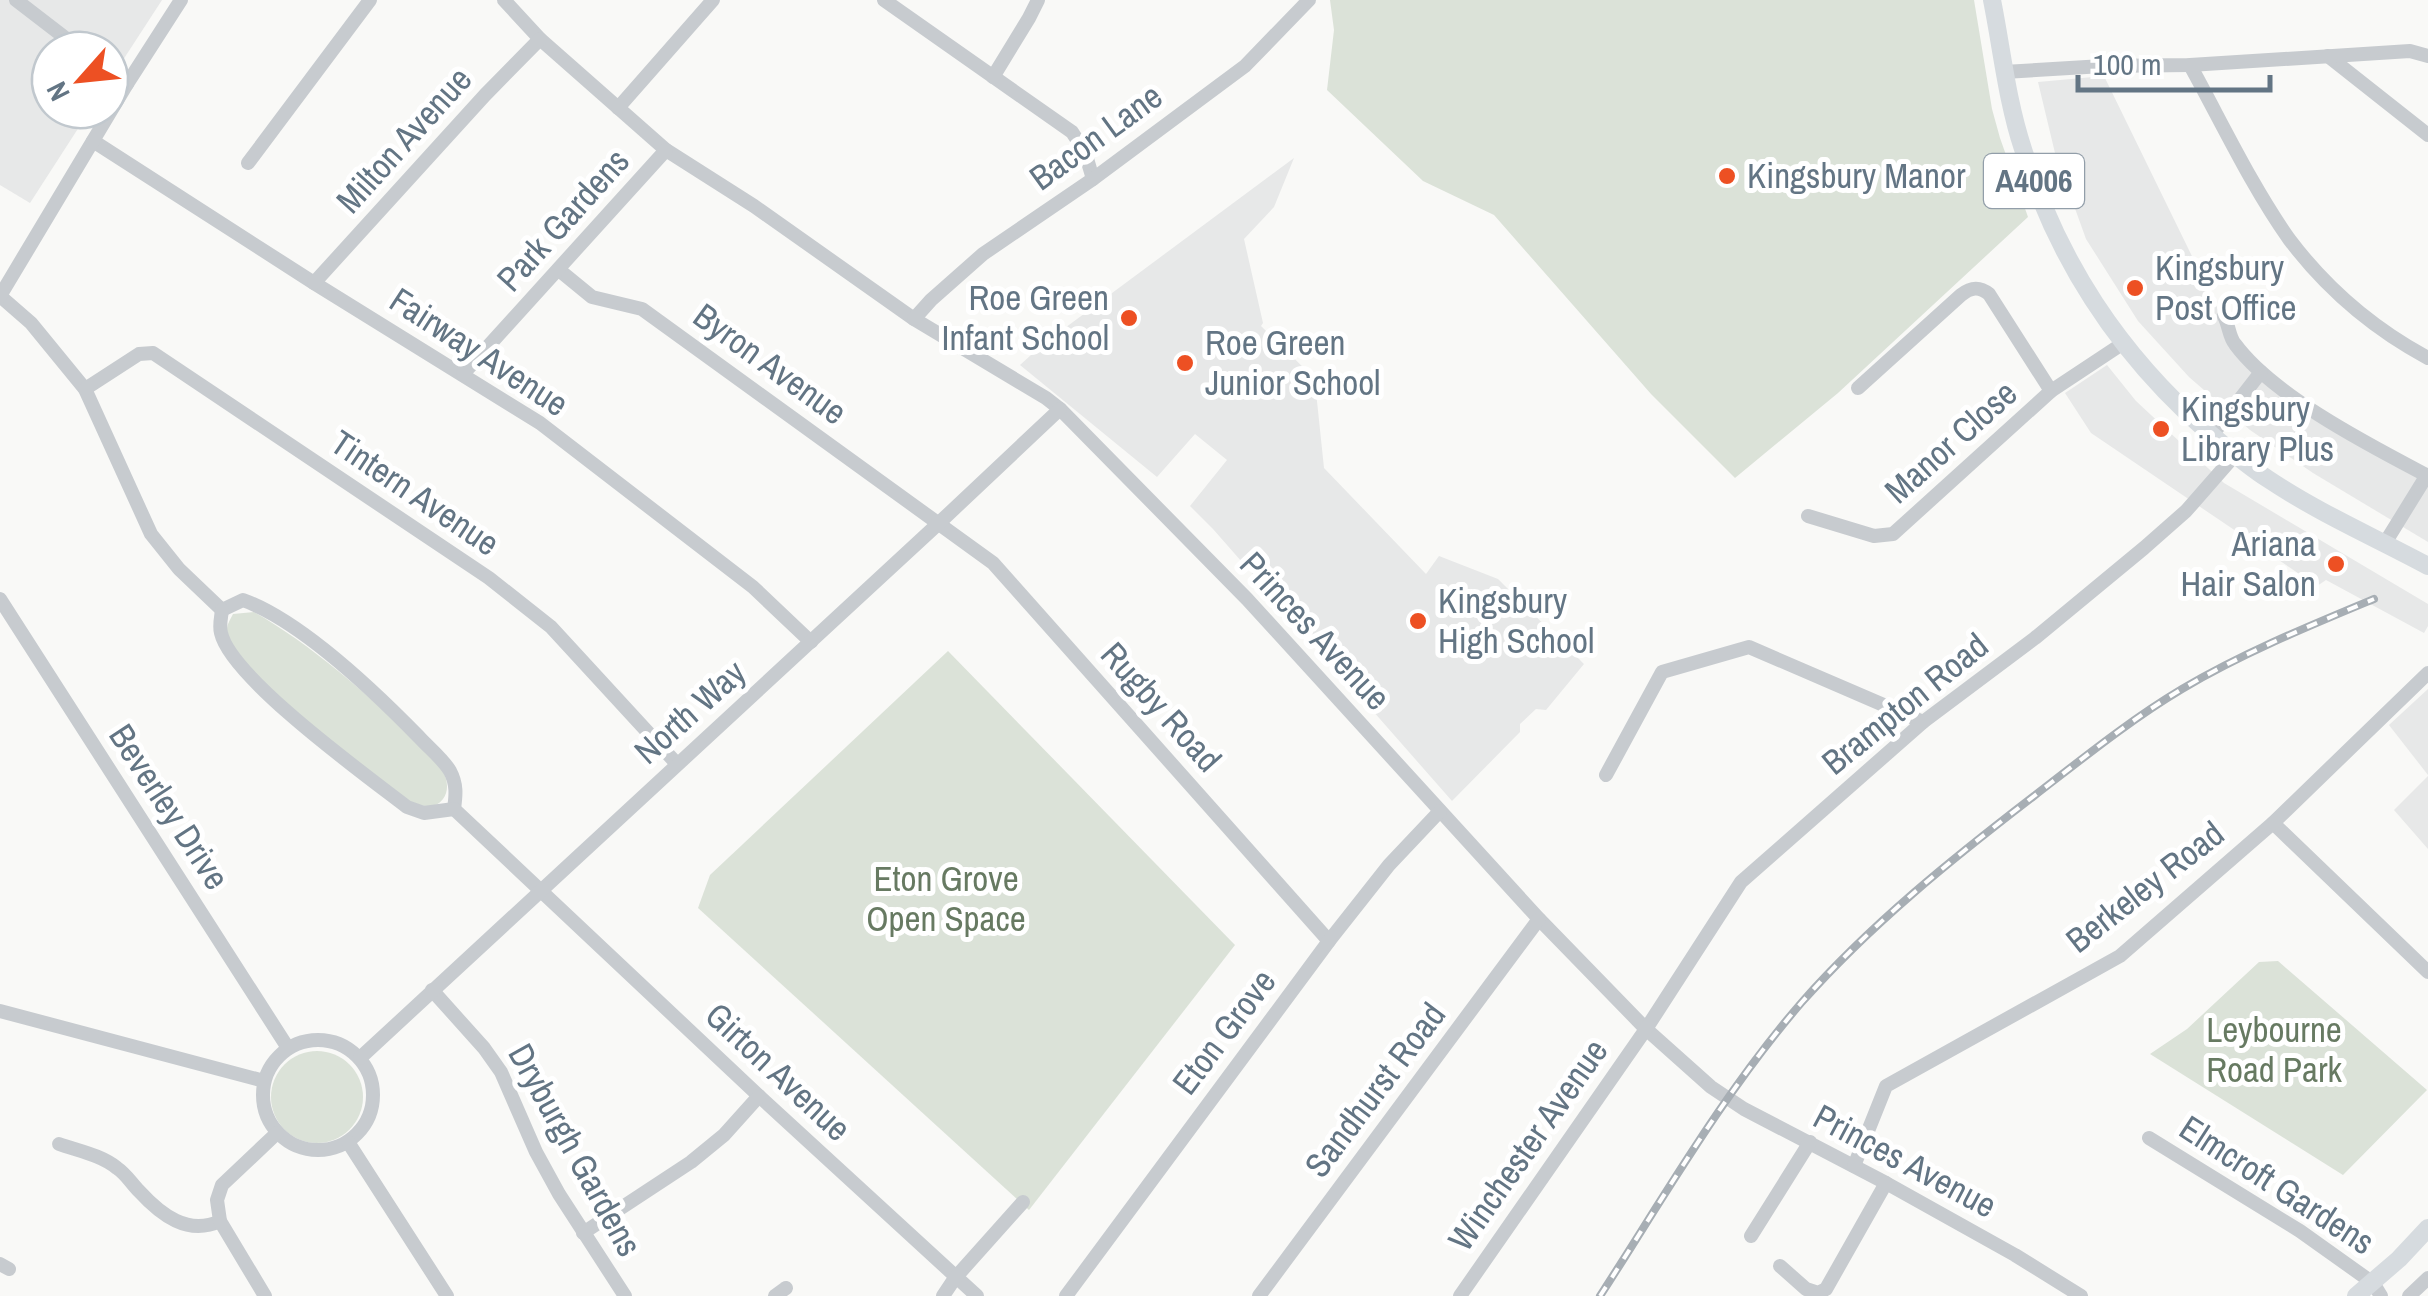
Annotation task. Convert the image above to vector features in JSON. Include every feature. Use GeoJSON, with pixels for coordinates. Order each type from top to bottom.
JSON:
{"type":"FeatureCollection","features":[{"type":"Feature","properties":{"kind":"main road","name":"A4006"},"geometry":{"type":"LineString","coordinates":[[1992,0],[2021,145],[2044,206],[2080,281],[2122,344],[2172,400],[2265,478],[2351,528],[2428,566]]}},
{"type":"Feature","properties":{"kind":"main road"},"geometry":{"type":"LineString","coordinates":[[2356,1296],[2377,1290],[2428,1228]]}},
{"type":"Feature","properties":{"kind":"street"},"geometry":{"type":"LineString","coordinates":[[16,0],[55,30]]}},
{"type":"Feature","properties":{"kind":"street"},"geometry":{"type":"LineString","coordinates":[[130,79],[181,0]]}},
{"type":"Feature","properties":{"kind":"street"},"geometry":{"type":"LineString","coordinates":[[248,163],[370,0]]}},
{"type":"Feature","properties":{"kind":"street","name":"Princes Avenue"},"geometry":{"type":"LineString","coordinates":[[504,0],[540,39],[666,150],[754,206],[914,319],[1060,409],[1247,598],[1539,919],[1646,1029],[1711,1087],[2081,1296]]}},
{"type":"Feature","properties":{"kind":"street"},"geometry":{"type":"LineString","coordinates":[[618,108],[713,0]]}},
{"type":"Feature","properties":{"kind":"street"},"geometry":{"type":"LineString","coordinates":[[884,0],[1072,132],[1093,178]]}},
{"type":"Feature","properties":{"kind":"street"},"geometry":{"type":"LineString","coordinates":[[993,77],[1038,0]]}},
{"type":"Feature","properties":{"kind":"street","name":"Bacon Lane"},"geometry":{"type":"LineString","coordinates":[[914,319],[983,254],[1245,66],[1309,0]]}},
{"type":"Feature","properties":{"kind":"street","name":"Milton Avenue"},"geometry":{"type":"LineString","coordinates":[[314,284],[540,39]]}},
{"type":"Feature","properties":{"kind":"street"},"geometry":{"type":"LineString","coordinates":[[2004,72],[2410,51],[2428,56]]}},
{"type":"Feature","properties":{"kind":"street"},"geometry":{"type":"LineString","coordinates":[[2328,56],[2428,135]]}},
{"type":"Feature","properties":{"kind":"street"},"geometry":{"type":"LineString","coordinates":[[2190,65],[2288,237],[2319,275],[2363,315],[2428,358]]}},
{"type":"Feature","properties":{"kind":"street"},"geometry":{"type":"LineString","coordinates":[[101,130],[0,296],[31,322],[85,388],[151,534],[179,569],[222,610],[221,634],[236,660],[284,708],[406,807],[424,812],[454,809],[455,783],[449,768],[327,652],[261,607],[243,600],[222,610]]}},
{"type":"Feature","properties":{"kind":"street","name":"Fairway Avenue"},"geometry":{"type":"LineString","coordinates":[[94,142],[540,424],[753,587],[811,642]]}},
{"type":"Feature","properties":{"kind":"street","name":"Park Gardens"},"geometry":{"type":"LineString","coordinates":[[463,374],[666,150]]}},
{"type":"Feature","properties":{"kind":"street","name":"Byron Avenue"},"geometry":{"type":"LineString","coordinates":[[560,270],[592,297],[642,309],[940,523]]}},
{"type":"Feature","properties":{"kind":"street"},"geometry":{"type":"LineString","coordinates":[[1858,388],[1961,295],[1980,288],[1989,294],[2052,390]]}},
{"type":"Feature","properties":{"kind":"street"},"geometry":{"type":"LineString","coordinates":[[2224,316],[2234,344],[2261,372],[2300,402],[2427,475],[2385,543]]}},
{"type":"Feature","properties":{"kind":"street","name":"Manor Close"},"geometry":{"type":"LineString","coordinates":[[1808,516],[1874,536],[1894,534],[2052,390],[2122,344]]}},
{"type":"Feature","properties":{"kind":"street","name":"Tintern Avenue"},"geometry":{"type":"LineString","coordinates":[[85,388],[139,354],[153,353],[489,578],[551,627],[677,764]]}},
{"type":"Feature","properties":{"kind":"street"},"geometry":{"type":"LineString","coordinates":[[2212,435],[2261,372]]}},
{"type":"Feature","properties":{"kind":"street","name":"North Way"},"geometry":{"type":"LineString","coordinates":[[360,1058],[1060,409]]}},
{"type":"Feature","properties":{"kind":"street","name":"Brampton Road"},"geometry":{"type":"LineString","coordinates":[[1646,1029],[1741,882],[1923,722],[2035,638],[2144,548],[2186,510],[2234,454]]}},
{"type":"Feature","properties":{"kind":"street","name":"Rugby Road"},"geometry":{"type":"LineString","coordinates":[[940,523],[993,563],[1329,941]]}},
{"type":"Feature","properties":{"kind":"street","name":"Beverley Drive"},"geometry":{"type":"LineString","coordinates":[[0,599],[288,1048]]}},
{"type":"Feature","properties":{"kind":"street"},"geometry":{"type":"LineString","coordinates":[[1606,775],[1662,672],[1749,647],[1923,722]]}},
{"type":"Feature","properties":{"kind":"street","name":"Berkeley Road"},"geometry":{"type":"LineString","coordinates":[[1854,1166],[1886,1086],[2115,959],[2274,822],[2428,672]]}},
{"type":"Feature","properties":{"kind":"street","name":"Girton Avenue"},"geometry":{"type":"LineString","coordinates":[[454,809],[976,1296]]}},
{"type":"Feature","properties":{"kind":"street","name":"Eton Grove"},"geometry":{"type":"LineString","coordinates":[[1066,1296],[1329,941],[1388,866],[1440,811]]}},
{"type":"Feature","properties":{"kind":"street"},"geometry":{"type":"LineString","coordinates":[[2274,822],[2428,972]]}},
{"type":"Feature","properties":{"kind":"street","name":"Sandhurst Road"},"geometry":{"type":"LineString","coordinates":[[1259,1296],[1539,919]]}},
{"type":"Feature","properties":{"kind":"street","name":"Dryburgh Gardens"},"geometry":{"type":"LineString","coordinates":[[432,990],[502,1072],[536,1152],[625,1296]]}},
{"type":"Feature","properties":{"kind":"street"},"geometry":{"type":"LineString","coordinates":[[0,1012],[264,1081]]}},
{"type":"Feature","properties":{"kind":"street","name":"Winchester Avenue"},"geometry":{"type":"LineString","coordinates":[[1460,1296],[1646,1029]]}},
{"type":"Feature","properties":{"kind":"street"},"geometry":{"type":"LineString","coordinates":[[314,1038],[338,1042],[360,1058],[371,1076],[374,1100],[363,1128],[348,1142],[319,1150],[292,1144],[277,1133],[264,1108],[264,1081],[273,1061],[288,1048],[314,1038]]}},
{"type":"Feature","properties":{"kind":"street"},"geometry":{"type":"LineString","coordinates":[[583,1233],[690,1162],[724,1135],[760,1096]]}},
{"type":"Feature","properties":{"kind":"street"},"geometry":{"type":"LineString","coordinates":[[265,1296],[220,1221],[218,1200],[222,1185],[277,1133]]}},
{"type":"Feature","properties":{"kind":"street","name":"Elmcroft Gardens"},"geometry":{"type":"LineString","coordinates":[[2148,1138],[2300,1231],[2377,1290]]}},
{"type":"Feature","properties":{"kind":"street"},"geometry":{"type":"LineString","coordinates":[[348,1142],[447,1296]]}},
{"type":"Feature","properties":{"kind":"street"},"geometry":{"type":"LineString","coordinates":[[1751,1236],[1810,1142]]}},
{"type":"Feature","properties":{"kind":"street"},"geometry":{"type":"LineString","coordinates":[[60,1144],[120,1170],[142,1196],[170,1218],[191,1227],[220,1221]]}},
{"type":"Feature","properties":{"kind":"street"},"geometry":{"type":"LineString","coordinates":[[1780,1266],[1806,1289],[1818,1293],[1826,1289],[1886,1183]]}},
{"type":"Feature","properties":{"kind":"street"},"geometry":{"type":"LineString","coordinates":[[944,1296],[955,1278],[1023,1202]]}},
{"type":"Feature","properties":{"kind":"street"},"geometry":{"type":"LineString","coordinates":[[2409,1296],[2428,1278]]}},
{"type":"Feature","properties":{"kind":"shaded area"},"geometry":{"type":"Polygon","coordinates":[[[0,0],[162,0],[130,49],[130,30],[30,30],[30,130],[77,130],[30,203],[0,185],[0,0]]]}},
{"type":"Feature","properties":{"kind":"shaded area"},"geometry":{"type":"Polygon","coordinates":[[[2104,76],[2229,332],[2267,376],[2346,434],[2428,473],[2428,542],[2250,430],[2189,377],[2138,321],[2086,239],[2055,153],[2038,82],[2104,76]]]}},
{"type":"Feature","properties":{"kind":"shaded area"},"geometry":{"type":"Polygon","coordinates":[[[1294,158],[1274,207],[1244,239],[1261,326],[1315,382],[1324,468],[1426,574],[1439,556],[1498,579],[1584,664],[1546,710],[1536,709],[1520,724],[1520,732],[1452,801],[1190,506],[1227,460],[1195,434],[1157,477],[1020,365],[1294,158]]]}},
{"type":"Feature","properties":{"kind":"shaded area"},"geometry":{"type":"Polygon","coordinates":[[[2107,365],[2136,401],[2224,483],[2428,604],[2428,626],[2424,633],[2326,580],[2317,586],[2091,433],[2065,393],[2107,365]]]}},
{"type":"Feature","properties":{"kind":"shaded area"},"geometry":{"type":"Polygon","coordinates":[[[2428,689],[2428,775],[2389,725],[2428,689]]]}},
{"type":"Feature","properties":{"kind":"shaded area"},"geometry":{"type":"Polygon","coordinates":[[[2428,776],[2428,849],[2394,810],[2428,776]]]}},
{"type":"Feature","properties":{"kind":"green space"},"geometry":{"type":"Polygon","coordinates":[[[1330,0],[1974,0],[1992,109],[2028,217],[1838,393],[1735,478],[1651,394],[1494,215],[1423,181],[1327,90],[1334,30],[1330,0]]]}},
{"type":"Feature","properties":{"kind":"green space"},"geometry":{"type":"Polygon","coordinates":[[[254,612],[339,672],[434,759],[447,781],[439,803],[426,806],[407,802],[255,674],[237,653],[227,630],[233,614],[254,612]]]}},
{"type":"Feature","properties":{"kind":"green space","name":"Eton Grove Open Space"},"geometry":{"type":"Polygon","coordinates":[[[948,651],[1235,945],[1029,1210],[698,908],[710,875],[948,651]]]}},
{"type":"Feature","properties":{"kind":"green space","name":"Leybourne Road Park"},"geometry":{"type":"Polygon","coordinates":[[[2278,961],[2427,1090],[2343,1175],[2150,1054],[2187,1029],[2259,962],[2278,961]]]}},
{"type":"Feature","properties":{"kind":"green space"},"geometry":{"type":"Polygon","coordinates":[[[317,1051],[334,1055],[349,1065],[359,1080],[363,1097],[359,1114],[349,1129],[334,1139],[317,1143],[300,1139],[285,1129],[275,1114],[271,1097],[275,1080],[285,1065],[300,1055],[317,1051]]]}},
{"type":"Feature","properties":{"kind":"railway"},"geometry":{"type":"LineString","coordinates":[[1600,1296],[1696,1146],[1774,1036],[1828,973],[1884,919],[2003,820],[2163,701],[2252,652],[2374,599]]}},
{"type":"Feature","properties":{"kind":"place","name":"Kingsbury Manor"},"geometry":{"type":"Point","coordinates":[1727,176]}},
{"type":"Feature","properties":{"kind":"place","name":"Kingsbury Post Office"},"geometry":{"type":"Point","coordinates":[2135,288]}},
{"type":"Feature","properties":{"kind":"place","name":"Roe Green Infant School"},"geometry":{"type":"Point","coordinates":[1129,318]}},
{"type":"Feature","properties":{"kind":"place","name":"Roe Green Junior School"},"geometry":{"type":"Point","coordinates":[1185,363]}},
{"type":"Feature","properties":{"kind":"place","name":"Kingsbury Library Plus"},"geometry":{"type":"Point","coordinates":[2161,429]}},
{"type":"Feature","properties":{"kind":"place","name":"Ariana Hair Salon"},"geometry":{"type":"Point","coordinates":[2336,564]}},
{"type":"Feature","properties":{"kind":"place","name":"Kingsbury High School"},"geometry":{"type":"Point","coordinates":[1418,621]}}]}
